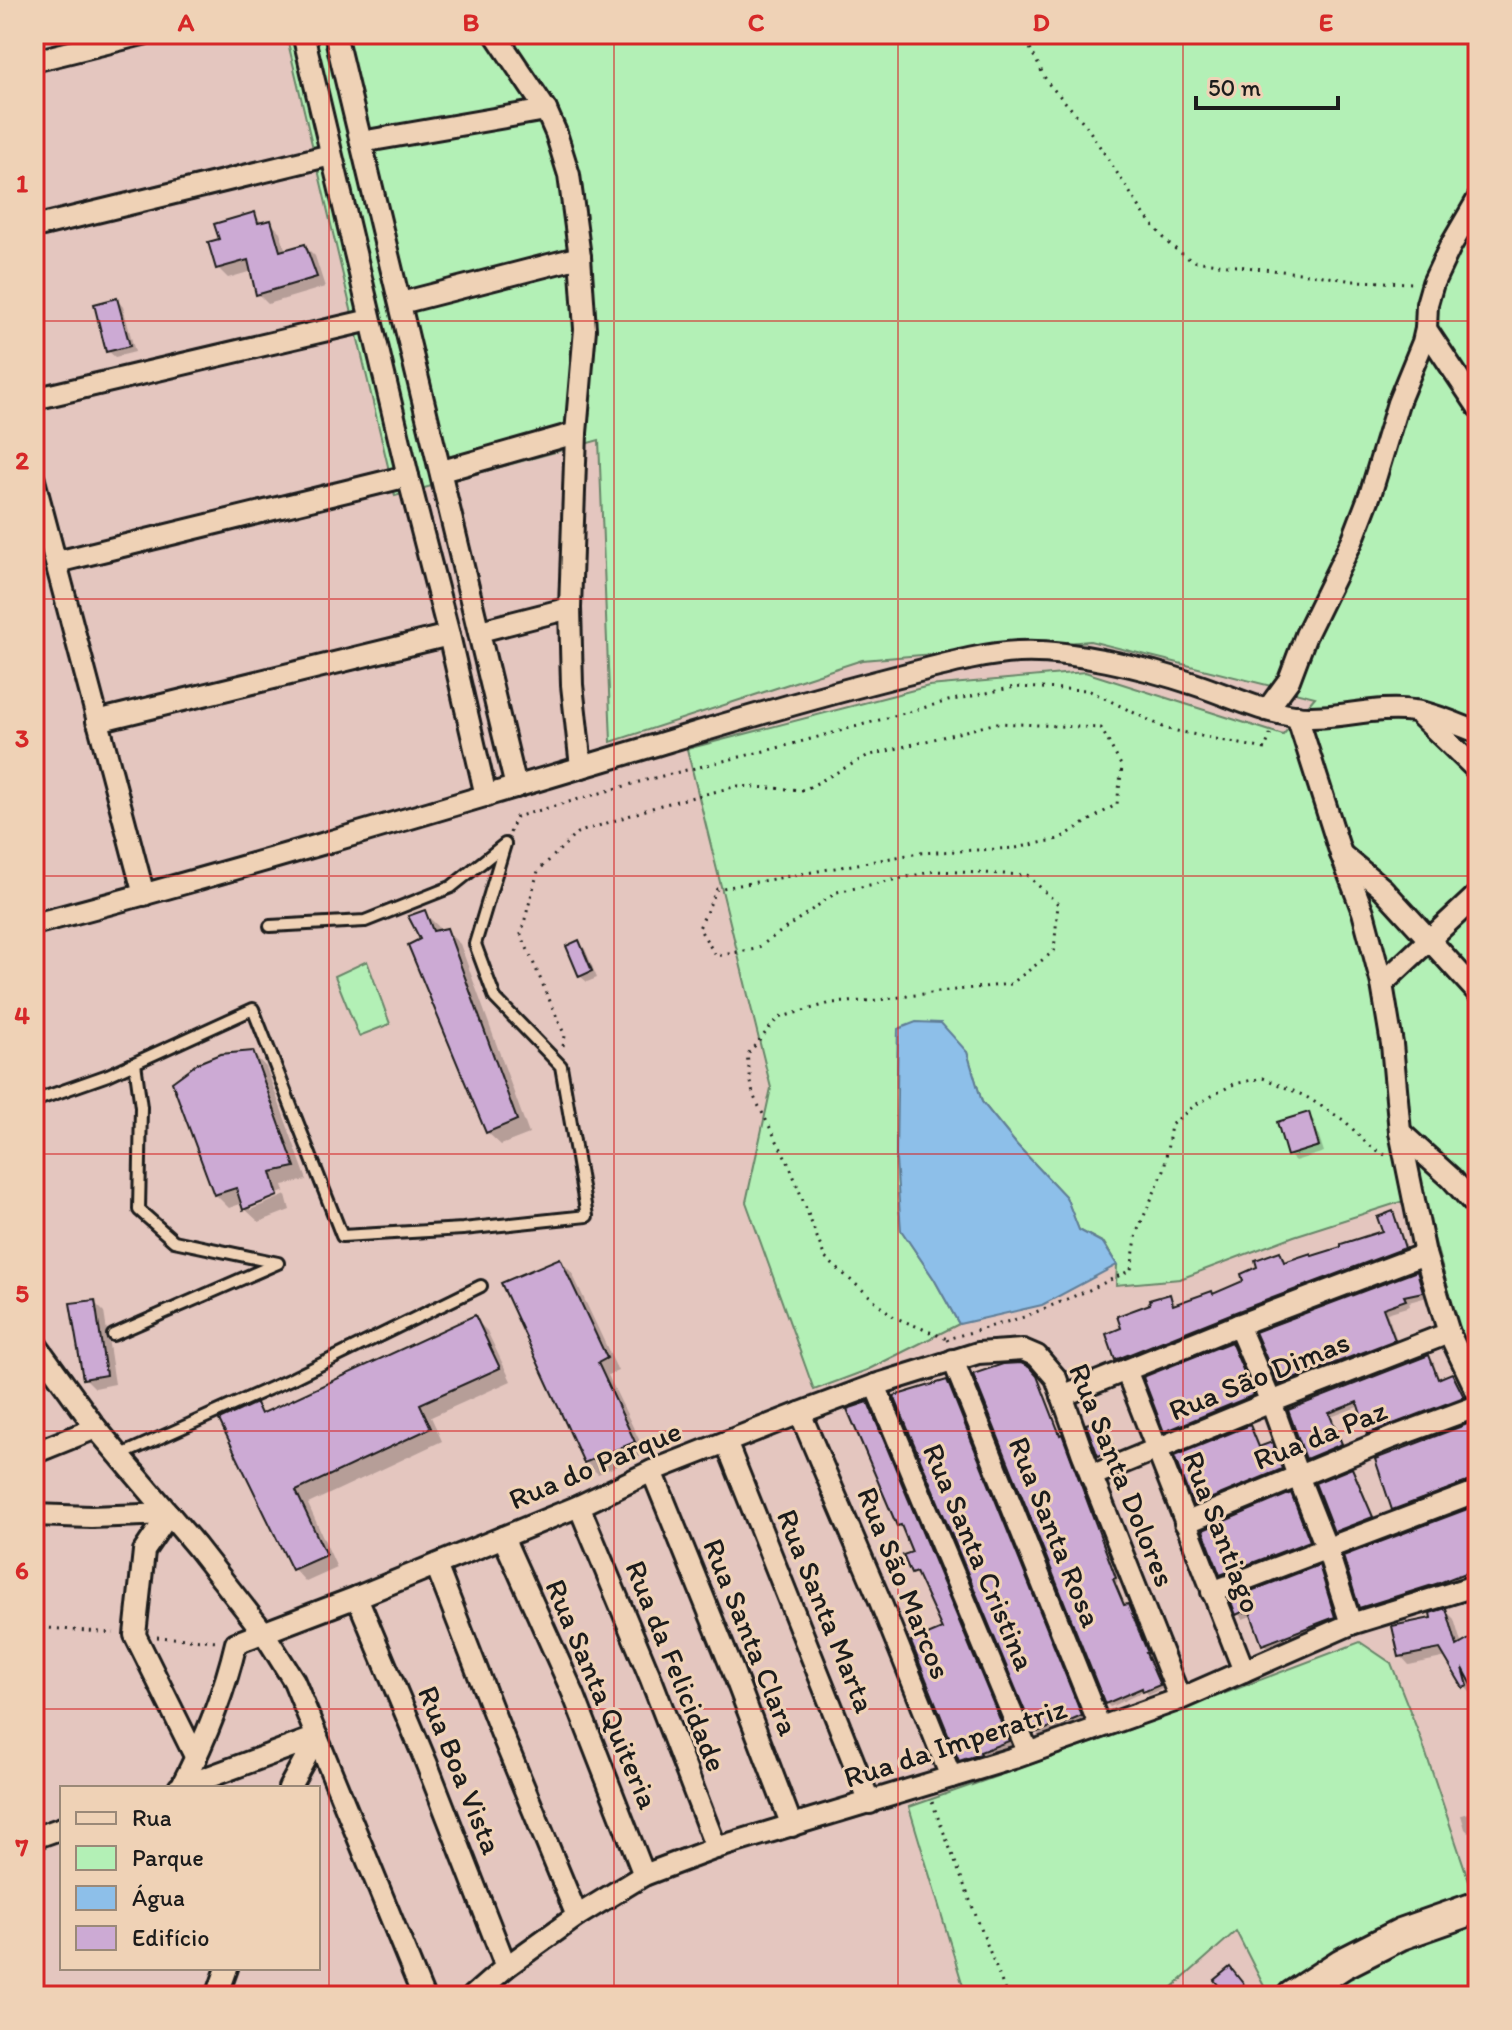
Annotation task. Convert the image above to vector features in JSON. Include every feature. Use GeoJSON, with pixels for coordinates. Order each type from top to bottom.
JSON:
{"type":"FeatureCollection","features":[{"type":"Feature","properties":{"kind":"street"},"geometry":{"type":"LineString","coordinates":[[34,61],[143,34]]}},
{"type":"Feature","properties":{"kind":"street"},"geometry":{"type":"LineString","coordinates":[[303,34],[486,796]]}},
{"type":"Feature","properties":{"kind":"street"},"geometry":{"type":"LineString","coordinates":[[335,34],[516,787]]}},
{"type":"Feature","properties":{"kind":"street"},"geometry":{"type":"LineString","coordinates":[[495,34],[546,110],[556,133],[569,175],[580,257],[585,329],[576,433],[570,608],[572,685],[581,767]]}},
{"type":"Feature","properties":{"kind":"street"},"geometry":{"type":"LineString","coordinates":[[361,142],[546,110]]}},
{"type":"Feature","properties":{"kind":"street"},"geometry":{"type":"LineString","coordinates":[[34,227],[331,155]]}},
{"type":"Feature","properties":{"kind":"street"},"geometry":{"type":"LineString","coordinates":[[1478,199],[1433,283],[1419,355],[1398,403],[1371,492],[1353,539],[1306,635],[1289,680],[1281,713],[1363,912],[1382,984],[1392,1044],[1400,1132],[1425,1254],[1449,1333],[1478,1394]]}},
{"type":"Feature","properties":{"kind":"street"},"geometry":{"type":"LineString","coordinates":[[401,303],[580,257]]}},
{"type":"Feature","properties":{"kind":"street"},"geometry":{"type":"LineString","coordinates":[[34,399],[370,320]]}},
{"type":"Feature","properties":{"kind":"street"},"geometry":{"type":"LineString","coordinates":[[1426,329],[1478,407]]}},
{"type":"Feature","properties":{"kind":"street"},"geometry":{"type":"LineString","coordinates":[[442,471],[576,433]]}},
{"type":"Feature","properties":{"kind":"street"},"geometry":{"type":"LineString","coordinates":[[57,562],[408,476]]}},
{"type":"Feature","properties":{"kind":"street"},"geometry":{"type":"LineString","coordinates":[[34,480],[144,895]]}},
{"type":"Feature","properties":{"kind":"street"},"geometry":{"type":"LineString","coordinates":[[480,631],[570,608]]}},
{"type":"Feature","properties":{"kind":"street"},"geometry":{"type":"LineString","coordinates":[[97,721],[449,635]]}},
{"type":"Feature","properties":{"kind":"street"},"geometry":{"type":"LineString","coordinates":[[34,924],[486,796],[830,693],[956,662],[1015,652],[1069,654],[1127,666],[1192,683],[1281,713],[1336,716],[1376,710],[1415,711],[1478,732]]}},
{"type":"Feature","properties":{"kind":"street"},"geometry":{"type":"LineString","coordinates":[[1415,711],[1478,771]]}},
{"type":"Feature","properties":{"kind":"street"},"geometry":{"type":"LineString","coordinates":[[1341,854],[1383,889],[1478,993]]}},
{"type":"Feature","properties":{"kind":"street"},"geometry":{"type":"LineString","coordinates":[[1382,984],[1478,894]]}},
{"type":"Feature","properties":{"kind":"street"},"geometry":{"type":"LineString","coordinates":[[1400,1132],[1451,1178],[1478,1208]]}},
{"type":"Feature","properties":{"kind":"street"},"geometry":{"type":"LineString","coordinates":[[1062,1396],[1425,1254]]}},
{"type":"Feature","properties":{"kind":"street"},"geometry":{"type":"LineString","coordinates":[[1238,1325],[1327,1549],[1351,1624]]}},
{"type":"Feature","properties":{"kind":"street","name":"Rua São Dimas"},"geometry":{"type":"LineString","coordinates":[[1091,1476],[1449,1333]]}},
{"type":"Feature","properties":{"kind":"street"},"geometry":{"type":"LineString","coordinates":[[34,1342],[96,1428],[264,1633],[294,1681],[423,1996]]}},
{"type":"Feature","properties":{"kind":"street","name":"Rua Santa Dolores"},"geometry":{"type":"LineString","coordinates":[[953,1360],[978,1353],[1023,1350],[1037,1356],[1056,1378],[1091,1476],[1180,1699]]}},
{"type":"Feature","properties":{"kind":"street","name":"Rua do Parque"},"geometry":{"type":"LineString","coordinates":[[264,1633],[579,1506],[652,1471],[875,1385],[953,1360]]}},
{"type":"Feature","properties":{"kind":"street","name":"Rua Santa Rosa"},"geometry":{"type":"LineString","coordinates":[[953,1360],[1100,1727]]}},
{"type":"Feature","properties":{"kind":"street","name":"Rua Santiago"},"geometry":{"type":"LineString","coordinates":[[1126,1370],[1244,1671]]}},
{"type":"Feature","properties":{"kind":"street","name":"Rua Santa Cristina"},"geometry":{"type":"LineString","coordinates":[[875,1385],[1028,1752]]}},
{"type":"Feature","properties":{"kind":"street","name":"Rua da Paz"},"geometry":{"type":"LineString","coordinates":[[1185,1523],[1478,1406]]}},
{"type":"Feature","properties":{"kind":"street","name":"Rua São Marcos"},"geometry":{"type":"LineString","coordinates":[[800,1413],[951,1777]]}},
{"type":"Feature","properties":{"kind":"street"},"geometry":{"type":"LineString","coordinates":[[34,1453],[96,1428]]}},
{"type":"Feature","properties":{"kind":"street","name":"Rua Santa Marta"},"geometry":{"type":"LineString","coordinates":[[726,1442],[870,1803]]}},
{"type":"Feature","properties":{"kind":"street","name":"Rua Santa Clara"},"geometry":{"type":"LineString","coordinates":[[652,1471],[792,1826]]}},
{"type":"Feature","properties":{"kind":"street"},"geometry":{"type":"LineString","coordinates":[[1212,1592],[1478,1491]]}},
{"type":"Feature","properties":{"kind":"street","name":"Rua da Felicidade"},"geometry":{"type":"LineString","coordinates":[[579,1506],[651,1679],[716,1848]]}},
{"type":"Feature","properties":{"kind":"street"},"geometry":{"type":"LineString","coordinates":[[34,1515],[91,1517],[169,1514]]}},
{"type":"Feature","properties":{"kind":"street"},"geometry":{"type":"LineString","coordinates":[[169,1514],[144,1551],[135,1635],[196,1758]]}},
{"type":"Feature","properties":{"kind":"street","name":"Rua Santa Quiteria"},"geometry":{"type":"LineString","coordinates":[[503,1537],[573,1693],[644,1875]]}},
{"type":"Feature","properties":{"kind":"street"},"geometry":{"type":"LineString","coordinates":[[436,1565],[577,1916]]}},
{"type":"Feature","properties":{"kind":"street","name":"Rua da Imperatriz"},"geometry":{"type":"LineString","coordinates":[[473,1996],[506,1967],[577,1916],[644,1875],[716,1848],[870,1803],[1100,1727],[1180,1699],[1351,1624],[1478,1585]]}},
{"type":"Feature","properties":{"kind":"street","name":"Rua Boa Vista"},"geometry":{"type":"LineString","coordinates":[[357,1597],[506,1967]]}},
{"type":"Feature","properties":{"kind":"street"},"geometry":{"type":"LineString","coordinates":[[181,1786],[221,1696],[236,1643],[264,1633]]}},
{"type":"Feature","properties":{"kind":"street"},"geometry":{"type":"LineString","coordinates":[[185,1786],[317,1737]]}},
{"type":"Feature","properties":{"kind":"street"},"geometry":{"type":"LineString","coordinates":[[290,1786],[317,1737]]}},
{"type":"Feature","properties":{"kind":"street"},"geometry":{"type":"LineString","coordinates":[[34,1838],[60,1829]]}},
{"type":"Feature","properties":{"kind":"street"},"geometry":{"type":"LineString","coordinates":[[1293,1996],[1342,1964],[1401,1934],[1478,1907]]}},
{"type":"Feature","properties":{"kind":"street"},"geometry":{"type":"LineString","coordinates":[[217,1996],[227,1970]]}},
{"type":"Feature","properties":{"kind":"lane"},"geometry":{"type":"LineString","coordinates":[[270,926],[365,921],[451,887],[505,844]]}},
{"type":"Feature","properties":{"kind":"lane"},"geometry":{"type":"LineString","coordinates":[[34,1101],[108,1075],[253,1009],[342,1236],[463,1229],[587,1216],[561,1066],[495,998],[475,944],[505,844]]}},
{"type":"Feature","properties":{"kind":"lane"},"geometry":{"type":"LineString","coordinates":[[113,1335],[278,1263],[174,1241],[139,1210],[141,1107],[135,1063]]}},
{"type":"Feature","properties":{"kind":"lane"},"geometry":{"type":"LineString","coordinates":[[119,1456],[293,1378],[481,1286]]}},
{"type":"Feature","properties":{"kind":"path"},"geometry":{"type":"LineString","coordinates":[[1023,34],[1047,82],[1085,124],[1146,217],[1170,245],[1192,261],[1353,281],[1433,283]]}},
{"type":"Feature","properties":{"kind":"path"},"geometry":{"type":"LineString","coordinates":[[505,844],[516,817],[948,701],[1015,687],[1088,690],[1167,729],[1265,749],[1281,713]]}},
{"type":"Feature","properties":{"kind":"path"},"geometry":{"type":"LineString","coordinates":[[561,1066],[565,1036],[521,934],[538,871],[577,833],[661,805],[738,786],[804,790],[867,756],[997,723],[1101,728],[1122,767],[1117,804],[1059,839],[1016,848],[919,853],[717,889],[699,928],[716,956],[756,949],[837,892],[935,871],[1027,875],[1058,904],[1054,951],[1011,984],[831,1003],[778,1018],[747,1055],[753,1095],[789,1164],[825,1258],[894,1317],[947,1339],[1024,1317],[1131,1270],[1137,1232],[1164,1170],[1171,1125],[1195,1105],[1234,1084],[1263,1078],[1305,1096],[1345,1121],[1367,1144],[1408,1170]]}},
{"type":"Feature","properties":{"kind":"path"},"geometry":{"type":"LineString","coordinates":[[947,1339],[953,1360]]}},
{"type":"Feature","properties":{"kind":"path"},"geometry":{"type":"LineString","coordinates":[[927,1785],[1007,1996]]}},
{"type":"Feature","properties":{"kind":"green space"},"geometry":{"type":"Polygon","coordinates":[[[286,34],[1478,34],[1478,1364],[1458,1325],[1422,1195],[1294,1236],[1180,1279],[1116,1285],[1117,1265],[1104,1243],[1079,1230],[1066,1197],[982,1102],[967,1052],[898,1030],[896,1159],[901,1230],[959,1324],[867,1370],[814,1390],[746,1202],[771,1088],[687,749],[929,686],[1085,672],[1283,735],[1315,697],[1090,641],[862,660],[611,742],[599,440],[395,496],[286,34]]]}},
{"type":"Feature","properties":{"kind":"green space"},"geometry":{"type":"Polygon","coordinates":[[[367,961],[390,1024],[359,1036],[335,976],[367,961]]]}},
{"type":"Feature","properties":{"kind":"green space"},"geometry":{"type":"Polygon","coordinates":[[[1360,1642],[1391,1663],[1421,1739],[1478,1908],[1478,1996],[1269,1996],[1236,1931],[1163,1996],[966,1996],[909,1807],[1115,1735],[1360,1642]]]}},
{"type":"Feature","properties":{"kind":"water"},"geometry":{"type":"Polygon","coordinates":[[[916,1022],[941,1023],[967,1052],[982,1102],[1066,1197],[1079,1230],[1103,1243],[1117,1265],[1042,1305],[959,1324],[901,1230],[896,1159],[898,1029],[916,1022]]]}},
{"type":"Feature","properties":{"kind":"building"},"geometry":{"type":"Polygon","coordinates":[[[255,212],[258,223],[271,220],[280,251],[305,244],[317,277],[256,295],[248,260],[216,269],[208,242],[219,239],[214,224],[255,212]]]}},
{"type":"Feature","properties":{"kind":"building"},"geometry":{"type":"Polygon","coordinates":[[[117,298],[130,346],[106,352],[94,304],[117,298]]]}},
{"type":"Feature","properties":{"kind":"building"},"geometry":{"type":"Polygon","coordinates":[[[425,910],[433,931],[447,928],[517,1120],[486,1133],[408,945],[420,939],[408,916],[425,910]]]}},
{"type":"Feature","properties":{"kind":"building"},"geometry":{"type":"Polygon","coordinates":[[[579,940],[592,971],[579,977],[566,946],[579,940]]]}},
{"type":"Feature","properties":{"kind":"building"},"geometry":{"type":"Polygon","coordinates":[[[253,1051],[295,1167],[271,1172],[278,1196],[243,1210],[236,1188],[214,1195],[172,1082],[198,1063],[220,1054],[253,1051]]]}},
{"type":"Feature","properties":{"kind":"building"},"geometry":{"type":"Polygon","coordinates":[[[1309,1112],[1319,1146],[1287,1156],[1277,1122],[1309,1112]]]}},
{"type":"Feature","properties":{"kind":"building"},"geometry":{"type":"Polygon","coordinates":[[[1393,1211],[1405,1248],[1115,1360],[1106,1334],[1121,1328],[1117,1316],[1150,1304],[1149,1300],[1170,1294],[1173,1305],[1212,1291],[1213,1294],[1243,1281],[1241,1274],[1257,1267],[1255,1260],[1280,1251],[1284,1262],[1341,1247],[1341,1244],[1382,1231],[1377,1217],[1393,1211]]]}},
{"type":"Feature","properties":{"kind":"building"},"geometry":{"type":"Polygon","coordinates":[[[560,1258],[607,1358],[598,1363],[635,1442],[584,1463],[501,1283],[560,1258]]]}},
{"type":"Feature","properties":{"kind":"building"},"geometry":{"type":"Polygon","coordinates":[[[1417,1271],[1423,1292],[1404,1296],[1406,1300],[1383,1308],[1395,1340],[1278,1385],[1255,1332],[1417,1271]]]}},
{"type":"Feature","properties":{"kind":"building"},"geometry":{"type":"Polygon","coordinates":[[[95,1300],[106,1375],[83,1379],[70,1303],[95,1300]]]}},
{"type":"Feature","properties":{"kind":"building"},"geometry":{"type":"Polygon","coordinates":[[[475,1315],[500,1368],[420,1404],[431,1428],[296,1491],[326,1555],[292,1570],[219,1420],[256,1403],[261,1414],[475,1315]]]}},
{"type":"Feature","properties":{"kind":"building"},"geometry":{"type":"Polygon","coordinates":[[[1231,1342],[1254,1395],[1164,1432],[1143,1377],[1231,1342]]]}},
{"type":"Feature","properties":{"kind":"building"},"geometry":{"type":"Polygon","coordinates":[[[1429,1355],[1438,1379],[1452,1373],[1464,1397],[1367,1434],[1357,1402],[1329,1413],[1342,1444],[1306,1459],[1288,1410],[1429,1355]]]}},
{"type":"Feature","properties":{"kind":"building"},"geometry":{"type":"Polygon","coordinates":[[[1021,1363],[1037,1376],[1116,1578],[1113,1579],[1124,1605],[1128,1604],[1160,1685],[1143,1692],[1142,1688],[1105,1704],[973,1374],[1003,1364],[1021,1363]]]}},
{"type":"Feature","properties":{"kind":"building"},"geometry":{"type":"Polygon","coordinates":[[[947,1380],[1082,1716],[1034,1733],[894,1396],[947,1380]]]}},
{"type":"Feature","properties":{"kind":"building"},"geometry":{"type":"Polygon","coordinates":[[[868,1402],[1009,1741],[959,1761],[911,1642],[942,1629],[916,1572],[911,1574],[903,1555],[912,1552],[901,1525],[897,1526],[847,1409],[868,1402]]]}},
{"type":"Feature","properties":{"kind":"building"},"geometry":{"type":"Polygon","coordinates":[[[1102,1419],[1113,1451],[1098,1456],[1086,1424],[1102,1419]]]}},
{"type":"Feature","properties":{"kind":"building"},"geometry":{"type":"Polygon","coordinates":[[[1478,1420],[1478,1478],[1392,1510],[1375,1459],[1478,1420]]]}},
{"type":"Feature","properties":{"kind":"building"},"geometry":{"type":"Polygon","coordinates":[[[1250,1425],[1259,1447],[1272,1442],[1282,1469],[1193,1506],[1174,1456],[1250,1425]]]}},
{"type":"Feature","properties":{"kind":"building"},"geometry":{"type":"Polygon","coordinates":[[[1352,1468],[1373,1517],[1334,1532],[1315,1483],[1352,1468]]]}},
{"type":"Feature","properties":{"kind":"building"},"geometry":{"type":"Polygon","coordinates":[[[1291,1493],[1310,1541],[1220,1575],[1203,1530],[1291,1493]]]}},
{"type":"Feature","properties":{"kind":"building"},"geometry":{"type":"Polygon","coordinates":[[[1478,1505],[1478,1568],[1359,1608],[1343,1556],[1478,1505]]]}},
{"type":"Feature","properties":{"kind":"building"},"geometry":{"type":"Polygon","coordinates":[[[1319,1565],[1335,1617],[1262,1645],[1250,1612],[1236,1615],[1230,1599],[1319,1565]]]}},
{"type":"Feature","properties":{"kind":"building"},"geometry":{"type":"Polygon","coordinates":[[[1446,1608],[1457,1646],[1471,1638],[1478,1648],[1478,1696],[1463,1668],[1468,1686],[1463,1688],[1440,1649],[1399,1657],[1392,1626],[1431,1618],[1430,1613],[1446,1608]]]}},
{"type":"Feature","properties":{"kind":"building"},"geometry":{"type":"Polygon","coordinates":[[[1230,1967],[1253,1996],[1227,1996],[1214,1980],[1230,1967]]]}}]}
